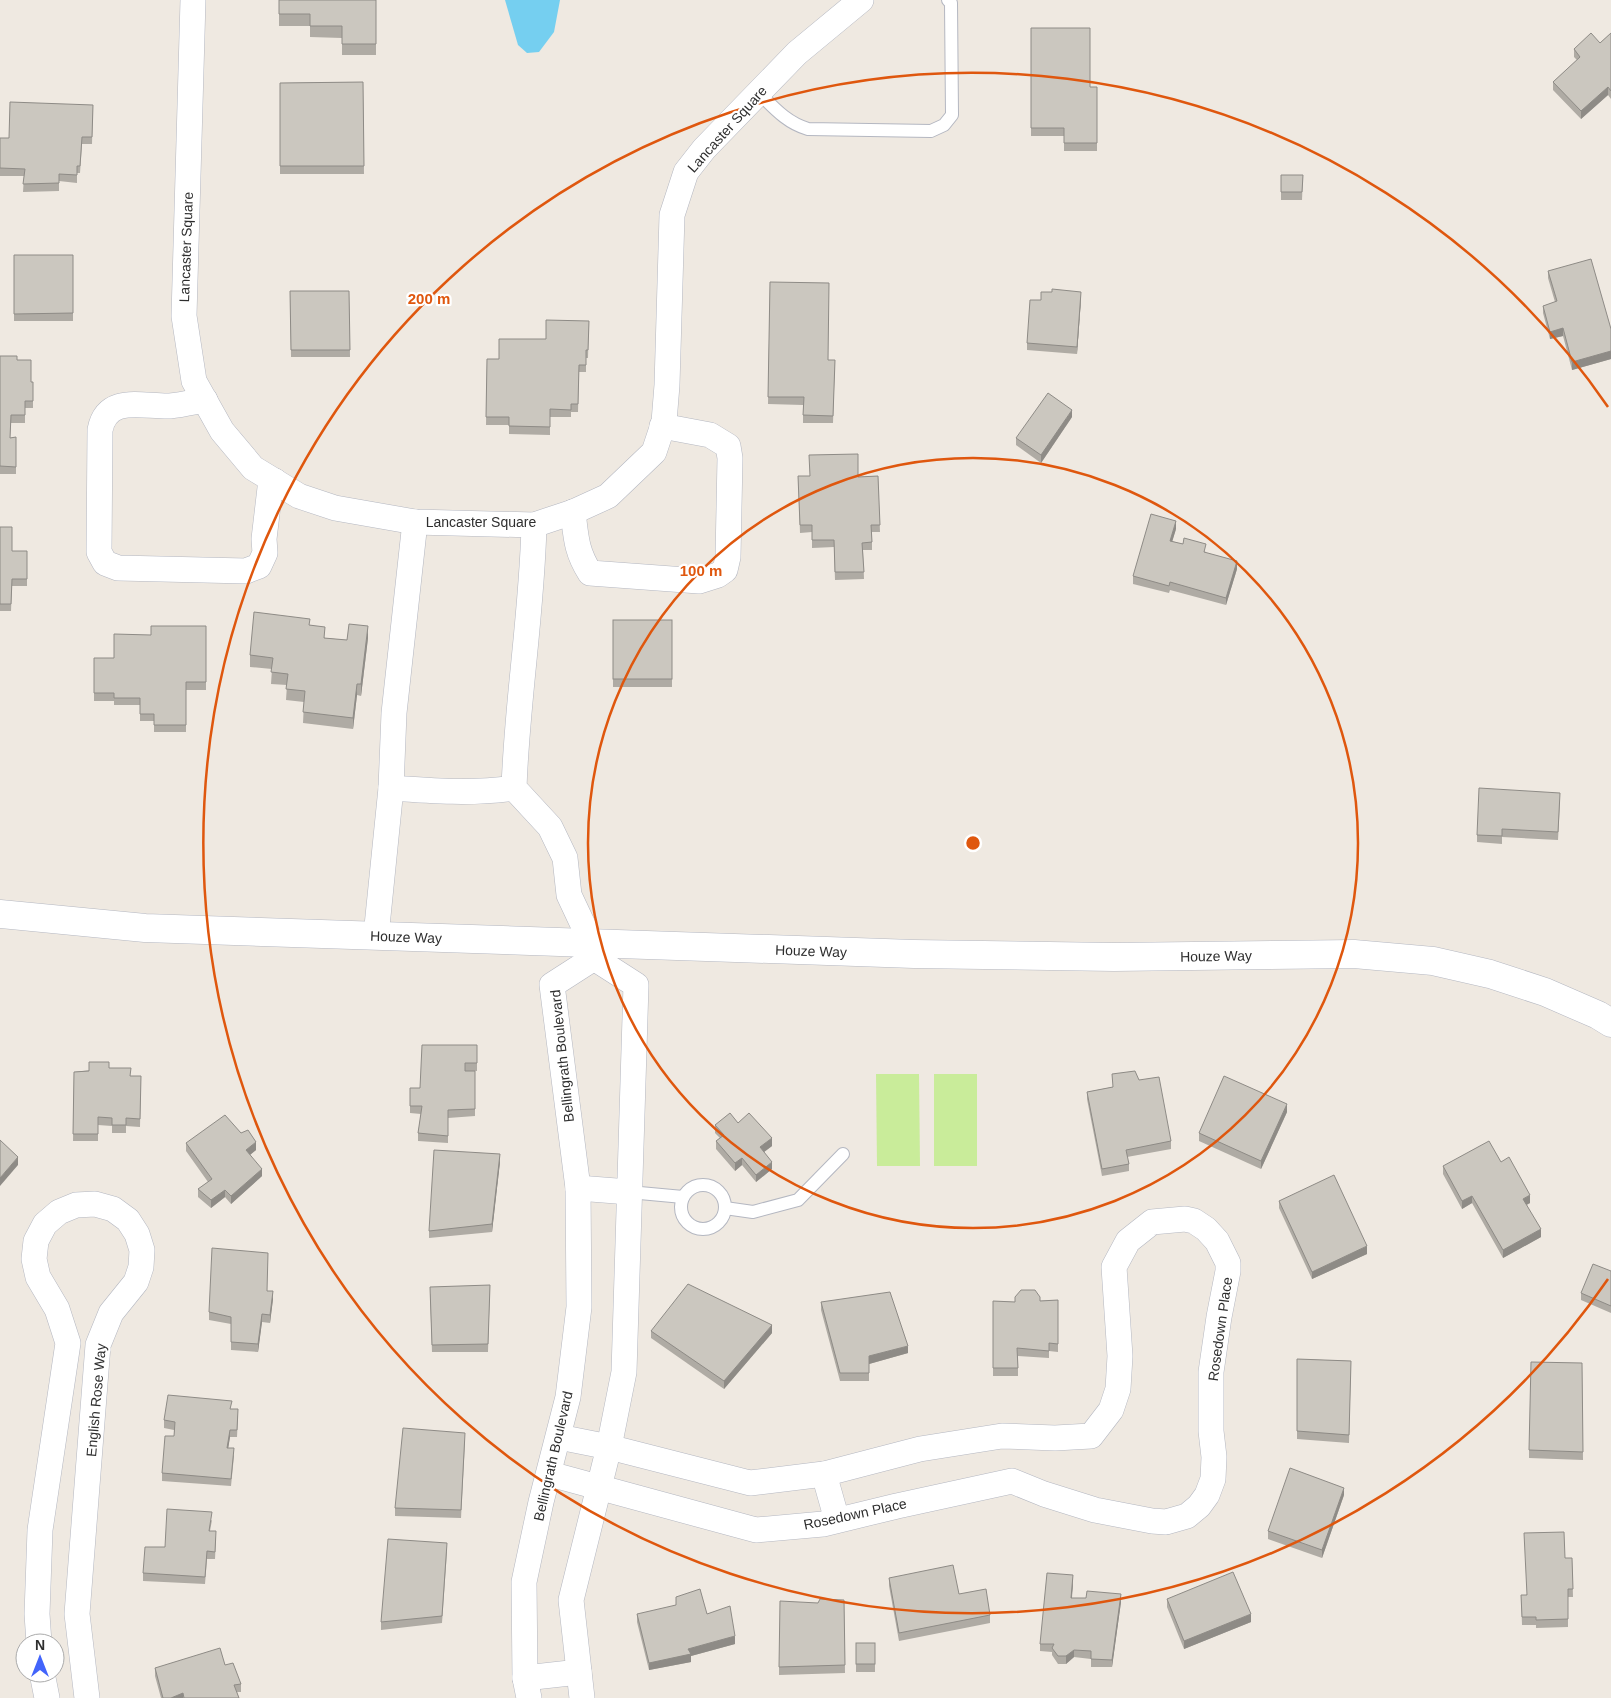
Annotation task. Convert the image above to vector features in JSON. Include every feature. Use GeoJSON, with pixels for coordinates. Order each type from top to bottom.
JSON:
{"type":"FeatureCollection","features":[{"type":"Feature","properties":{"kind":"street","name":"Lancaster Square"},"geometry":{"type":"LineString","coordinates":[[193,0],[184,316],[194,381],[222,431],[253,468],[298,496],[335,508],[415,522],[534,525],[573,512],[608,496],[654,452],[662,426],[667,385],[672,215],[686,172],[704,149],[798,53],[861,0]]}},
{"type":"Feature","properties":{"kind":"street"},"geometry":{"type":"LineString","coordinates":[[205,400],[170,406],[128,404],[111,409],[102,421],[100,430],[99,552],[104,563],[118,568],[246,571],[260,566],[265,553],[264,539],[270,488],[275,482]]}},
{"type":"Feature","properties":{"kind":"street"},"geometry":{"type":"LineString","coordinates":[[573,512],[577,548],[582,561],[590,573],[699,581],[718,575],[725,570],[728,558],[730,458],[728,446],[710,434],[662,426]]}},
{"type":"Feature","properties":{"kind":"street"},"geometry":{"type":"LineString","coordinates":[[376,936],[391,788],[394,713],[415,522]]}},
{"type":"Feature","properties":{"kind":"street"},"geometry":{"type":"LineString","coordinates":[[534,525],[534,561],[519,705],[514,788],[550,827],[565,858],[569,895],[593,951],[636,985],[624,1372],[609,1447],[571,1600],[582,1698]]}},
{"type":"Feature","properties":{"kind":"street"},"geometry":{"type":"LineString","coordinates":[[391,788],[454,793],[490,792],[514,788]]}},
{"type":"Feature","properties":{"kind":"street","name":"Houze Way"},"geometry":{"type":"LineString","coordinates":[[0,914],[145,928],[376,936],[593,951],[1104,957],[1354,954],[1433,961],[1490,974],[1545,992],[1598,1015],[1611,1023]]}},
{"type":"Feature","properties":{"kind":"street","name":"Bellingrath Boulevard"},"geometry":{"type":"LineString","coordinates":[[527,1688],[524,1582],[541,1502],[550,1474],[568,1397],[579,1307],[578,1188],[552,985],[593,951]]}},
{"type":"Feature","properties":{"kind":"street"},"geometry":{"type":"LineString","coordinates":[[578,1188],[629,1192]]}},
{"type":"Feature","properties":{"kind":"street","name":"English Rose Way"},"geometry":{"type":"LineString","coordinates":[[38,1633],[37,1614],[40,1530],[68,1342],[57,1309],[38,1277],[34,1259],[36,1241],[45,1224],[59,1212],[76,1205],[95,1204],[113,1209],[128,1220],[137,1234],[142,1250],[142,1267],[136,1282],[111,1313],[98,1345],[77,1614],[87,1698]]}},
{"type":"Feature","properties":{"kind":"street","name":"Rosedown Place"},"geometry":{"type":"LineString","coordinates":[[550,1474],[756,1530],[823,1524],[1012,1481],[1044,1494],[1104,1512],[1166,1522],[1187,1516],[1203,1500],[1213,1479],[1211,1372],[1228,1263],[1217,1241],[1206,1229],[1194,1221],[1185,1219],[1152,1222],[1128,1240],[1114,1267],[1120,1356],[1118,1389],[1110,1410],[1091,1436],[1055,1438],[1002,1436],[920,1449],[824,1474],[750,1483],[609,1447],[559,1437]]}},
{"type":"Feature","properties":{"kind":"street"},"geometry":{"type":"LineString","coordinates":[[68,1342],[98,1345]]}},
{"type":"Feature","properties":{"kind":"street"},"geometry":{"type":"LineString","coordinates":[[824,1474],[837,1520]]}},
{"type":"Feature","properties":{"kind":"street"},"geometry":{"type":"LineString","coordinates":[[37,1614],[77,1614]]}},
{"type":"Feature","properties":{"kind":"street"},"geometry":{"type":"LineString","coordinates":[[527,1688],[579,1672]]}},
{"type":"Feature","properties":{"kind":"street"},"geometry":{"type":"LineString","coordinates":[[44,1683],[47,1698]]}},
{"type":"Feature","properties":{"kind":"lane"},"geometry":{"type":"LineString","coordinates":[[759,93],[780,114],[796,126],[808,129],[931,131],[944,126],[952,115],[951,3],[948,0]]}},
{"type":"Feature","properties":{"kind":"lane"},"geometry":{"type":"LineString","coordinates":[[725,1208],[753,1212],[798,1200],[843,1154]]}},
{"type":"Feature","properties":{"kind":"lane"},"geometry":{"type":"LineString","coordinates":[[704,1185],[720,1192],[725,1208],[717,1224],[710,1228],[701,1229],[686,1221],[680,1205],[683,1196],[688,1190],[704,1185]]}},
{"type":"Feature","properties":{"kind":"lane"},"geometry":{"type":"LineString","coordinates":[[629,1192],[683,1196]]}},
{"type":"Feature","properties":{"kind":"green space"},"geometry":{"type":"Polygon","coordinates":[[[876,1074],[919,1074],[920,1166],[877,1166],[876,1074]]]}},
{"type":"Feature","properties":{"kind":"green space"},"geometry":{"type":"Polygon","coordinates":[[[934,1074],[977,1074],[977,1166],[934,1166],[934,1074]]]}},
{"type":"Feature","properties":{"kind":"water"},"geometry":{"type":"Polygon","coordinates":[[[505,0],[560,0],[554,32],[539,52],[527,53],[518,45],[505,0]]]}},
{"type":"Feature","properties":{"kind":"building"},"geometry":{"type":"Polygon","coordinates":[[[279,0],[376,0],[376,44],[342,44],[342,26],[310,26],[310,14],[279,14],[279,0]]]}},
{"type":"Feature","properties":{"kind":"building"},"geometry":{"type":"Polygon","coordinates":[[[1031,28],[1090,28],[1090,87],[1097,87],[1097,143],[1064,143],[1064,128],[1031,128],[1031,28]]]}},
{"type":"Feature","properties":{"kind":"building"},"geometry":{"type":"Polygon","coordinates":[[[1591,33],[1600,43],[1611,33],[1611,91],[1608,87],[1581,111],[1553,82],[1580,57],[1574,49],[1591,33]]]}},
{"type":"Feature","properties":{"kind":"building"},"geometry":{"type":"Polygon","coordinates":[[[363,82],[364,166],[280,166],[280,83],[363,82]]]}},
{"type":"Feature","properties":{"kind":"building"},"geometry":{"type":"Polygon","coordinates":[[[10,102],[93,105],[92,137],[82,137],[80,166],[77,166],[77,175],[59,174],[59,183],[23,184],[25,169],[0,168],[0,138],[9,138],[10,102]]]}},
{"type":"Feature","properties":{"kind":"building"},"geometry":{"type":"Polygon","coordinates":[[[1281,175],[1303,175],[1302,192],[1281,192],[1281,175]]]}},
{"type":"Feature","properties":{"kind":"building"},"geometry":{"type":"Polygon","coordinates":[[[14,255],[73,255],[73,313],[14,314],[14,255]]]}},
{"type":"Feature","properties":{"kind":"building"},"geometry":{"type":"Polygon","coordinates":[[[1591,259],[1611,329],[1611,351],[1572,362],[1563,328],[1550,332],[1543,306],[1557,301],[1548,271],[1591,259]]]}},
{"type":"Feature","properties":{"kind":"building"},"geometry":{"type":"Polygon","coordinates":[[[770,282],[829,283],[828,360],[835,360],[833,416],[803,415],[804,397],[768,397],[770,282]]]}},
{"type":"Feature","properties":{"kind":"building"},"geometry":{"type":"Polygon","coordinates":[[[1052,289],[1081,292],[1077,347],[1027,343],[1030,300],[1041,300],[1041,292],[1052,292],[1052,289]]]}},
{"type":"Feature","properties":{"kind":"building"},"geometry":{"type":"Polygon","coordinates":[[[290,291],[349,291],[350,350],[291,350],[290,291]]]}},
{"type":"Feature","properties":{"kind":"building"},"geometry":{"type":"Polygon","coordinates":[[[546,320],[589,321],[586,365],[579,365],[578,404],[571,404],[571,410],[550,409],[550,427],[509,426],[509,417],[486,417],[487,359],[499,359],[499,339],[546,339],[546,320]]]}},
{"type":"Feature","properties":{"kind":"building"},"geometry":{"type":"Polygon","coordinates":[[[0,356],[17,356],[17,360],[31,360],[33,401],[25,401],[25,415],[11,415],[10,438],[16,437],[16,467],[0,466],[0,356]]]}},
{"type":"Feature","properties":{"kind":"building"},"geometry":{"type":"Polygon","coordinates":[[[1048,393],[1072,410],[1041,455],[1016,438],[1048,393]]]}},
{"type":"Feature","properties":{"kind":"building"},"geometry":{"type":"Polygon","coordinates":[[[858,454],[858,477],[878,476],[880,525],[871,525],[872,542],[862,543],[864,572],[835,572],[834,540],[812,540],[812,525],[800,525],[798,476],[810,476],[809,455],[858,454]]]}},
{"type":"Feature","properties":{"kind":"building"},"geometry":{"type":"Polygon","coordinates":[[[1151,514],[1176,521],[1170,541],[1183,544],[1184,538],[1206,544],[1204,552],[1237,561],[1226,598],[1170,582],[1169,586],[1133,576],[1151,514]]]}},
{"type":"Feature","properties":{"kind":"building"},"geometry":{"type":"Polygon","coordinates":[[[0,527],[12,527],[12,551],[27,551],[27,579],[12,579],[11,604],[0,604],[0,527]]]}},
{"type":"Feature","properties":{"kind":"building"},"geometry":{"type":"Polygon","coordinates":[[[254,612],[310,619],[309,625],[325,627],[324,638],[347,640],[349,624],[368,626],[361,684],[357,684],[353,718],[303,712],[305,691],[286,689],[288,674],[271,672],[273,658],[250,655],[254,612]]]}},
{"type":"Feature","properties":{"kind":"building"},"geometry":{"type":"Polygon","coordinates":[[[613,620],[672,620],[672,679],[613,679],[613,620]]]}},
{"type":"Feature","properties":{"kind":"building"},"geometry":{"type":"Polygon","coordinates":[[[151,626],[206,626],[206,682],[186,682],[186,725],[154,725],[154,714],[140,714],[140,698],[114,698],[114,693],[94,693],[94,658],[114,658],[114,634],[151,635],[151,626]]]}},
{"type":"Feature","properties":{"kind":"building"},"geometry":{"type":"Polygon","coordinates":[[[1479,788],[1560,793],[1558,832],[1502,829],[1502,836],[1477,835],[1479,788]]]}},
{"type":"Feature","properties":{"kind":"building"},"geometry":{"type":"Polygon","coordinates":[[[422,1045],[477,1045],[477,1063],[465,1063],[465,1071],[475,1071],[475,1109],[448,1110],[448,1136],[418,1133],[422,1106],[410,1106],[410,1088],[420,1088],[422,1045]]]}},
{"type":"Feature","properties":{"kind":"building"},"geometry":{"type":"Polygon","coordinates":[[[89,1062],[109,1062],[109,1068],[131,1068],[130,1076],[141,1076],[140,1119],[126,1118],[126,1125],[112,1125],[112,1118],[98,1117],[98,1134],[73,1134],[74,1072],[89,1071],[89,1062]]]}},
{"type":"Feature","properties":{"kind":"building"},"geometry":{"type":"Polygon","coordinates":[[[1135,1071],[1139,1080],[1159,1077],[1171,1141],[1126,1150],[1129,1164],[1102,1169],[1087,1092],[1113,1087],[1112,1074],[1135,1071]]]}},
{"type":"Feature","properties":{"kind":"building"},"geometry":{"type":"Polygon","coordinates":[[[1224,1076],[1287,1104],[1261,1161],[1199,1133],[1224,1076]]]}},
{"type":"Feature","properties":{"kind":"building"},"geometry":{"type":"Polygon","coordinates":[[[730,1113],[738,1123],[749,1113],[772,1138],[760,1147],[772,1162],[756,1175],[742,1158],[735,1163],[716,1141],[724,1135],[715,1125],[730,1113]]]}},
{"type":"Feature","properties":{"kind":"building"},"geometry":{"type":"Polygon","coordinates":[[[225,1115],[241,1133],[248,1130],[256,1142],[246,1150],[262,1169],[231,1196],[225,1190],[211,1200],[198,1189],[212,1179],[186,1143],[225,1115]]]}},
{"type":"Feature","properties":{"kind":"building"},"geometry":{"type":"Polygon","coordinates":[[[0,1140],[18,1157],[0,1178],[0,1140]]]}},
{"type":"Feature","properties":{"kind":"building"},"geometry":{"type":"Polygon","coordinates":[[[1489,1141],[1501,1162],[1509,1157],[1530,1195],[1523,1199],[1541,1229],[1503,1250],[1472,1196],[1462,1201],[1443,1166],[1489,1141]]]}},
{"type":"Feature","properties":{"kind":"building"},"geometry":{"type":"Polygon","coordinates":[[[434,1150],[500,1154],[492,1224],[429,1231],[434,1150]]]}},
{"type":"Feature","properties":{"kind":"building"},"geometry":{"type":"Polygon","coordinates":[[[1334,1175],[1367,1246],[1312,1272],[1279,1201],[1334,1175]]]}},
{"type":"Feature","properties":{"kind":"building"},"geometry":{"type":"Polygon","coordinates":[[[212,1248],[268,1253],[267,1291],[273,1291],[270,1315],[262,1314],[258,1344],[231,1342],[231,1317],[209,1312],[212,1248]]]}},
{"type":"Feature","properties":{"kind":"building"},"geometry":{"type":"Polygon","coordinates":[[[1593,1264],[1611,1271],[1611,1306],[1581,1293],[1593,1264]]]}},
{"type":"Feature","properties":{"kind":"building"},"geometry":{"type":"Polygon","coordinates":[[[688,1284],[772,1325],[724,1381],[651,1331],[688,1284]]]}},
{"type":"Feature","properties":{"kind":"building"},"geometry":{"type":"Polygon","coordinates":[[[490,1285],[488,1344],[432,1345],[430,1287],[490,1285]]]}},
{"type":"Feature","properties":{"kind":"building"},"geometry":{"type":"Polygon","coordinates":[[[1021,1290],[1035,1290],[1040,1297],[1040,1301],[1058,1300],[1058,1344],[1049,1343],[1049,1351],[1017,1348],[1018,1368],[993,1368],[993,1301],[1015,1302],[1015,1297],[1021,1290]]]}},
{"type":"Feature","properties":{"kind":"building"},"geometry":{"type":"Polygon","coordinates":[[[890,1292],[908,1346],[869,1356],[869,1373],[840,1373],[821,1302],[890,1292]]]}},
{"type":"Feature","properties":{"kind":"building"},"geometry":{"type":"Polygon","coordinates":[[[1297,1359],[1351,1361],[1349,1435],[1297,1431],[1297,1359]]]}},
{"type":"Feature","properties":{"kind":"building"},"geometry":{"type":"Polygon","coordinates":[[[1531,1362],[1582,1363],[1583,1452],[1529,1450],[1531,1362]]]}},
{"type":"Feature","properties":{"kind":"building"},"geometry":{"type":"Polygon","coordinates":[[[168,1395],[232,1401],[230,1409],[238,1409],[237,1430],[230,1430],[227,1448],[234,1448],[231,1479],[162,1473],[165,1436],[174,1436],[175,1422],[164,1420],[168,1395]]]}},
{"type":"Feature","properties":{"kind":"building"},"geometry":{"type":"Polygon","coordinates":[[[403,1428],[465,1433],[461,1510],[395,1508],[403,1428]]]}},
{"type":"Feature","properties":{"kind":"building"},"geometry":{"type":"Polygon","coordinates":[[[1290,1468],[1344,1488],[1322,1550],[1268,1531],[1290,1468]]]}},
{"type":"Feature","properties":{"kind":"building"},"geometry":{"type":"Polygon","coordinates":[[[167,1509],[212,1512],[209,1531],[216,1531],[215,1552],[207,1551],[205,1577],[143,1573],[145,1547],[165,1547],[167,1509]]]}},
{"type":"Feature","properties":{"kind":"building"},"geometry":{"type":"Polygon","coordinates":[[[1564,1532],[1565,1558],[1572,1558],[1573,1589],[1568,1589],[1568,1619],[1536,1620],[1536,1617],[1522,1617],[1521,1595],[1527,1595],[1524,1533],[1564,1532]]]}},
{"type":"Feature","properties":{"kind":"building"},"geometry":{"type":"Polygon","coordinates":[[[388,1539],[447,1543],[442,1616],[381,1622],[388,1539]]]}},
{"type":"Feature","properties":{"kind":"building"},"geometry":{"type":"Polygon","coordinates":[[[953,1565],[959,1594],[986,1589],[990,1615],[899,1633],[889,1578],[953,1565]]]}},
{"type":"Feature","properties":{"kind":"building"},"geometry":{"type":"Polygon","coordinates":[[[1233,1572],[1251,1614],[1184,1641],[1167,1599],[1233,1572]]]}},
{"type":"Feature","properties":{"kind":"building"},"geometry":{"type":"Polygon","coordinates":[[[1047,1573],[1073,1575],[1071,1598],[1086,1598],[1087,1591],[1121,1594],[1112,1660],[1091,1659],[1091,1651],[1074,1650],[1066,1656],[1058,1656],[1052,1648],[1054,1644],[1040,1644],[1047,1573]]]}},
{"type":"Feature","properties":{"kind":"building"},"geometry":{"type":"Polygon","coordinates":[[[700,1589],[707,1614],[730,1606],[735,1636],[688,1649],[691,1654],[649,1663],[637,1614],[676,1605],[676,1597],[700,1589]]]}},
{"type":"Feature","properties":{"kind":"building"},"geometry":{"type":"Polygon","coordinates":[[[820,1599],[844,1600],[845,1665],[779,1667],[780,1601],[818,1603],[820,1599]]]}},
{"type":"Feature","properties":{"kind":"building"},"geometry":{"type":"Polygon","coordinates":[[[856,1643],[875,1643],[875,1664],[856,1664],[856,1643]]]}},
{"type":"Feature","properties":{"kind":"building"},"geometry":{"type":"Polygon","coordinates":[[[220,1648],[225,1665],[233,1663],[241,1684],[234,1685],[239,1698],[184,1698],[183,1693],[171,1698],[163,1698],[155,1668],[220,1648]]]}}]}
